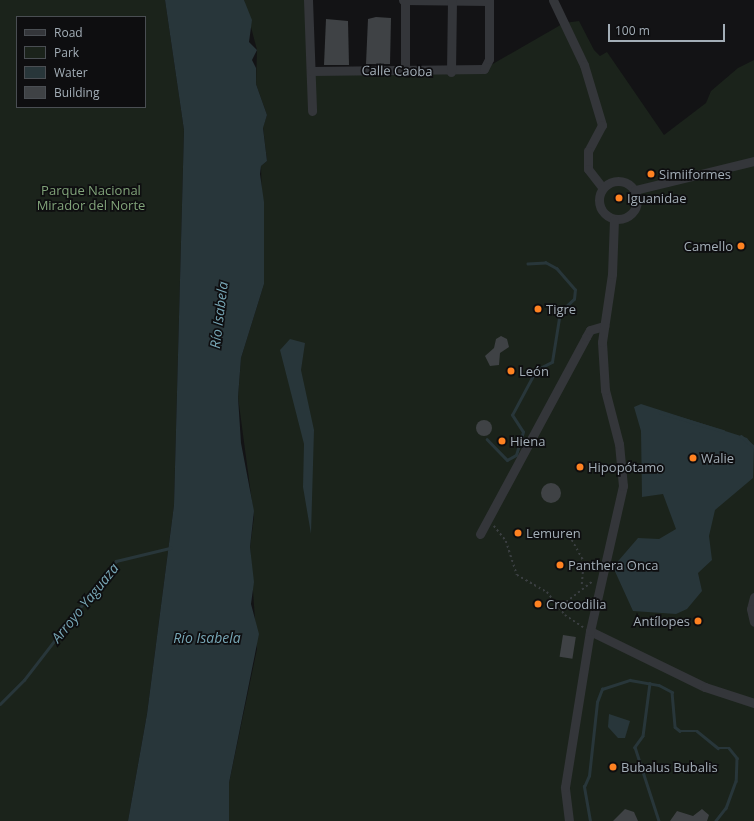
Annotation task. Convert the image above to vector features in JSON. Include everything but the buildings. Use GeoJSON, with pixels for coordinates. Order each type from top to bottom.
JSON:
{"type":"FeatureCollection","features":[{"type":"Feature","properties":{"kind":"street"},"geometry":{"type":"LineString","coordinates":[[308,0],[312,111]]}},
{"type":"Feature","properties":{"kind":"street"},"geometry":{"type":"LineString","coordinates":[[405,70],[404,0],[489,0]]}},
{"type":"Feature","properties":{"kind":"street"},"geometry":{"type":"LineString","coordinates":[[451,72],[452,0]]}},
{"type":"Feature","properties":{"kind":"street","name":"Calle Caoba"},"geometry":{"type":"LineString","coordinates":[[311,71],[405,70],[451,72],[484,69],[488,59],[489,0]]}},
{"type":"Feature","properties":{"kind":"street"},"geometry":{"type":"LineString","coordinates":[[553,0],[584,65],[602,125],[588,151],[588,169],[603,188]]}},
{"type":"Feature","properties":{"kind":"street"},"geometry":{"type":"LineString","coordinates":[[635,190],[754,160]]}},
{"type":"Feature","properties":{"kind":"street"},"geometry":{"type":"LineString","coordinates":[[613,181],[626,182],[635,190],[638,202],[632,214],[614,220],[606,215],[599,202],[603,188],[613,181]]}},
{"type":"Feature","properties":{"kind":"street"},"geometry":{"type":"LineString","coordinates":[[569,821],[565,787],[590,631],[603,580],[623,486],[619,444],[605,390],[604,326],[612,274],[614,220]]}},
{"type":"Feature","properties":{"kind":"street"},"geometry":{"type":"LineString","coordinates":[[480,534],[590,330],[604,326]]}},
{"type":"Feature","properties":{"kind":"street"},"geometry":{"type":"LineString","coordinates":[[754,597],[751,609],[754,622]]}},
{"type":"Feature","properties":{"kind":"street"},"geometry":{"type":"LineString","coordinates":[[590,631],[705,687],[754,703]]}},
{"type":"Feature","properties":{"kind":"path"},"geometry":{"type":"LineString","coordinates":[[488,520],[506,541],[517,575],[547,592],[565,615],[590,631]]}},
{"type":"Feature","properties":{"kind":"path"},"geometry":{"type":"LineString","coordinates":[[572,540],[584,562],[581,587]]}},
{"type":"Feature","properties":{"kind":"path"},"geometry":{"type":"LineString","coordinates":[[557,604],[566,602],[581,587],[603,580]]}},
{"type":"Feature","properties":{"kind":"green space","name":"Parque Nacional Mirador del Norte"},"geometry":{"type":"Polygon","coordinates":[[[0,0],[165,0],[184,130],[174,505],[147,714],[128,821],[0,821],[0,0]]]}},
{"type":"Feature","properties":{"kind":"green space"},"geometry":{"type":"Polygon","coordinates":[[[244,0],[308,0],[311,71],[484,69],[564,23],[579,21],[594,50],[600,56],[607,52],[664,135],[706,103],[711,91],[738,68],[754,60],[754,821],[229,821],[229,783],[257,649],[250,547],[254,517],[238,397],[241,358],[264,284],[261,166],[267,161],[263,127],[267,115],[256,84],[257,50],[244,0]]]}},
{"type":"Feature","properties":{"kind":"water","name":"Río Isabela"},"geometry":{"type":"Polygon","coordinates":[[[165,0],[244,0],[252,20],[249,42],[257,50],[252,60],[256,68],[256,84],[267,115],[263,128],[267,161],[261,166],[260,174],[264,202],[264,284],[241,358],[238,397],[241,443],[254,511],[250,547],[254,582],[251,604],[259,634],[229,783],[229,821],[128,821],[147,714],[174,505],[184,130],[165,0]]]}},
{"type":"Feature","properties":{"kind":"water"},"geometry":{"type":"Polygon","coordinates":[[[290,339],[305,343],[301,370],[314,430],[311,534],[303,487],[304,444],[280,350],[290,339]]]}},
{"type":"Feature","properties":{"kind":"water"},"geometry":{"type":"Polygon","coordinates":[[[641,404],[747,438],[754,447],[753,478],[715,510],[709,536],[712,560],[698,573],[702,591],[687,609],[676,614],[633,611],[613,567],[638,538],[659,539],[676,529],[663,494],[642,497],[641,431],[634,407],[641,404]]]}},
{"type":"Feature","properties":{"kind":"water"},"geometry":{"type":"Polygon","coordinates":[[[609,714],[630,721],[625,738],[618,738],[608,727],[609,714]]]}},
{"type":"Feature","properties":{"kind":"waterway"},"geometry":{"type":"LineString","coordinates":[[487,439],[507,460],[516,455],[523,432],[512,415],[536,370],[552,362],[560,312],[574,299],[575,290],[557,269],[546,263],[528,264]]}},
{"type":"Feature","properties":{"kind":"waterway"},"geometry":{"type":"LineString","coordinates":[[660,412],[723,431]]}},
{"type":"Feature","properties":{"kind":"waterway"},"geometry":{"type":"LineString","coordinates":[[741,436],[754,447]]}},
{"type":"Feature","properties":{"kind":"waterway","name":"Arroyo Yaguaza"},"geometry":{"type":"LineString","coordinates":[[0,704],[24,680],[116,561],[170,548]]}},
{"type":"Feature","properties":{"kind":"waterway"},"geometry":{"type":"LineString","coordinates":[[590,821],[584,787],[589,776],[597,702],[602,689],[630,680],[659,685],[672,692],[675,727],[680,731],[697,731],[718,748],[729,748],[737,758],[736,781],[726,808],[716,821]]}},
{"type":"Feature","properties":{"kind":"waterway"},"geometry":{"type":"LineString","coordinates":[[650,683],[643,736],[635,747],[659,821]]}},
{"type":"Feature","properties":{"kind":"place","name":"Simiiformes"},"geometry":{"type":"Point","coordinates":[651,174]}},
{"type":"Feature","properties":{"kind":"place","name":"Iguanidae"},"geometry":{"type":"Point","coordinates":[619,198]}},
{"type":"Feature","properties":{"kind":"place","name":"Camello"},"geometry":{"type":"Point","coordinates":[741,246]}},
{"type":"Feature","properties":{"kind":"place","name":"Tigre"},"geometry":{"type":"Point","coordinates":[538,309]}},
{"type":"Feature","properties":{"kind":"place","name":"León"},"geometry":{"type":"Point","coordinates":[511,371]}},
{"type":"Feature","properties":{"kind":"place","name":"Hiena"},"geometry":{"type":"Point","coordinates":[502,441]}},
{"type":"Feature","properties":{"kind":"place","name":"Walie"},"geometry":{"type":"Point","coordinates":[693,458]}},
{"type":"Feature","properties":{"kind":"place","name":"Hipopótamo"},"geometry":{"type":"Point","coordinates":[580,467]}},
{"type":"Feature","properties":{"kind":"place","name":"Lemuren"},"geometry":{"type":"Point","coordinates":[518,533]}},
{"type":"Feature","properties":{"kind":"place","name":"Panthera Onca"},"geometry":{"type":"Point","coordinates":[560,565]}},
{"type":"Feature","properties":{"kind":"place","name":"Crocodilia"},"geometry":{"type":"Point","coordinates":[538,604]}},
{"type":"Feature","properties":{"kind":"place","name":"Antílopes"},"geometry":{"type":"Point","coordinates":[698,621]}},
{"type":"Feature","properties":{"kind":"place","name":"Bubalus Bubalis"},"geometry":{"type":"Point","coordinates":[613,767]}}]}
